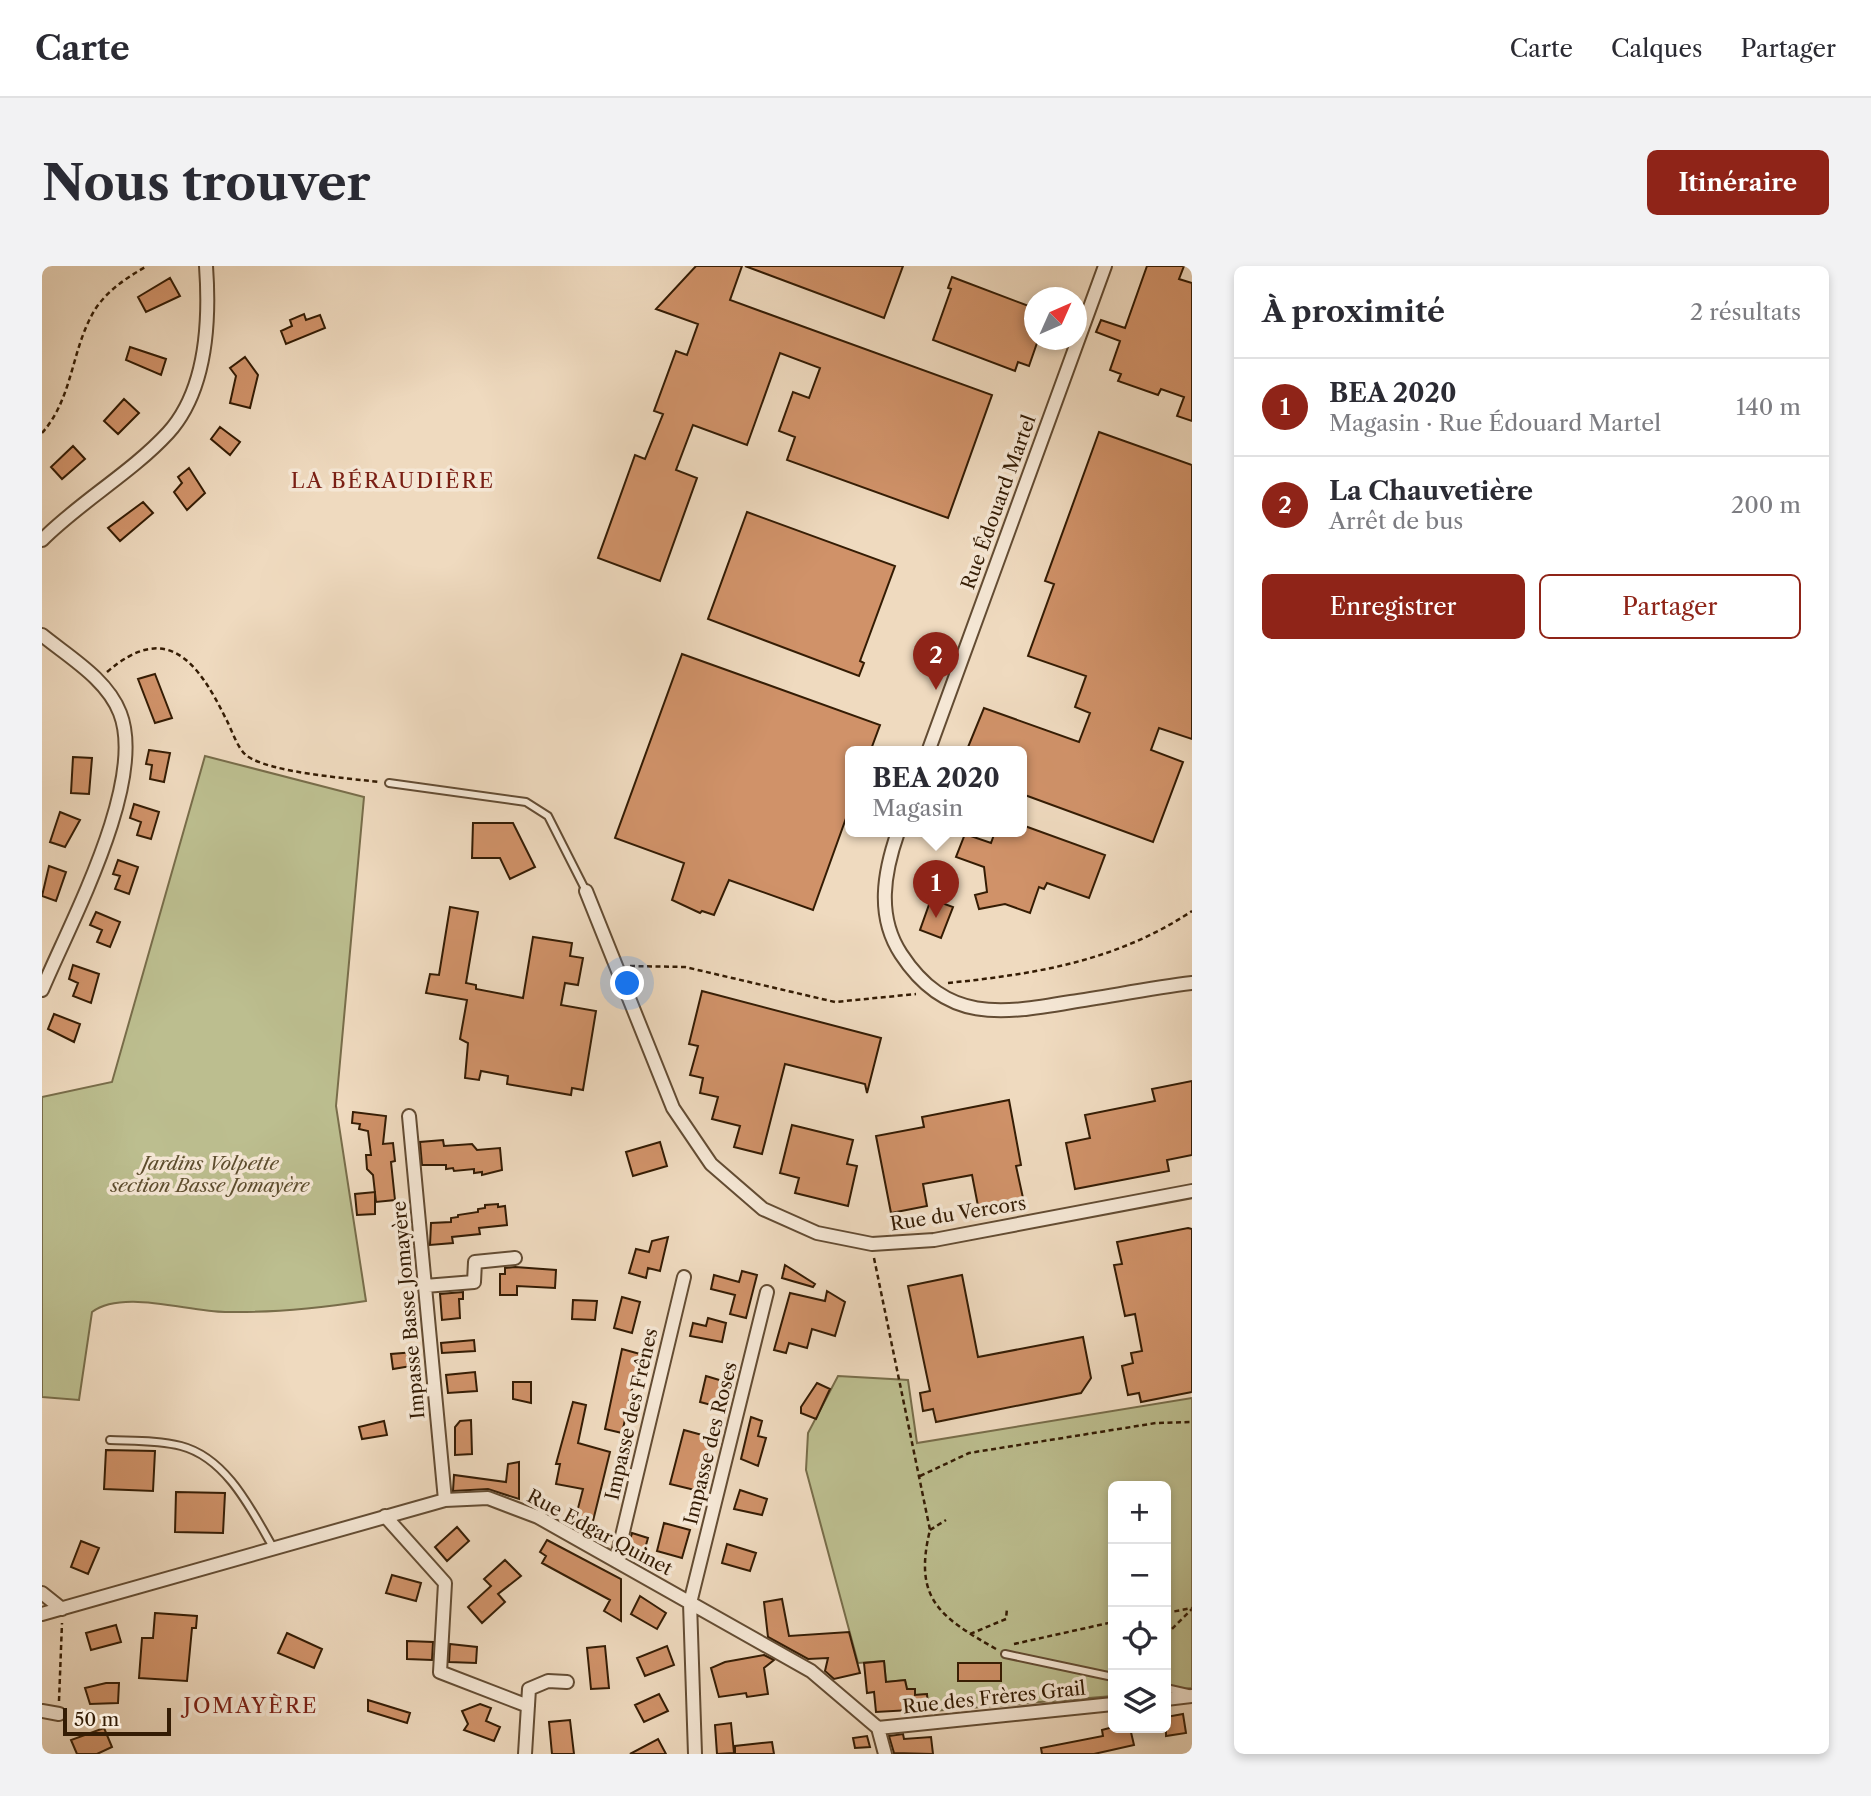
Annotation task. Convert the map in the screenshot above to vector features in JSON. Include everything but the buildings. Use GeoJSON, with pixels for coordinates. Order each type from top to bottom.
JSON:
{"type":"FeatureCollection","features":[{"type":"Feature","properties":{"kind":"street"},"geometry":{"type":"LineString","coordinates":[[42,540],[63,519],[158,444],[182,416],[191,399],[202,357],[209,302],[206,266]]}},
{"type":"Feature","properties":{"kind":"street","name":"Rue Édouard Martel"},"geometry":{"type":"LineString","coordinates":[[930,746],[1105,266]]}},
{"type":"Feature","properties":{"kind":"street"},"geometry":{"type":"LineString","coordinates":[[42,635],[98,680],[120,714],[126,762],[114,819],[42,990]]}},
{"type":"Feature","properties":{"kind":"street"},"geometry":{"type":"LineString","coordinates":[[896,837],[885,875],[887,920],[894,944],[911,969],[947,999],[970,1007],[1010,1012],[1192,983]]}},
{"type":"Feature","properties":{"kind":"street","name":"Rue du Vercors"},"geometry":{"type":"LineString","coordinates":[[586,891],[673,1108],[711,1164],[763,1209],[817,1233],[872,1244],[934,1240],[1192,1191]]}},
{"type":"Feature","properties":{"kind":"street","name":"Impasse Basse Jomayère"},"geometry":{"type":"LineString","coordinates":[[409,1116],[444,1500]]}},
{"type":"Feature","properties":{"kind":"street"},"geometry":{"type":"LineString","coordinates":[[425,1286],[474,1282],[475,1262],[515,1258]]}},
{"type":"Feature","properties":{"kind":"street","name":"Impasse des Frênes"},"geometry":{"type":"LineString","coordinates":[[616,1561],[684,1277]]}},
{"type":"Feature","properties":{"kind":"street","name":"Impasse des Roses"},"geometry":{"type":"LineString","coordinates":[[695,1754],[690,1603],[767,1292]]}},
{"type":"Feature","properties":{"kind":"street","name":"Rue Edgar Quinet"},"geometry":{"type":"LineString","coordinates":[[42,1614],[444,1500],[488,1498],[538,1517],[811,1671],[878,1728]]}},
{"type":"Feature","properties":{"kind":"street"},"geometry":{"type":"LineString","coordinates":[[385,1516],[445,1583],[440,1672],[528,1706]]}},
{"type":"Feature","properties":{"kind":"street"},"geometry":{"type":"LineString","coordinates":[[42,1593],[62,1609]]}},
{"type":"Feature","properties":{"kind":"street"},"geometry":{"type":"LineString","coordinates":[[525,1754],[529,1689],[548,1681],[566,1682]]}},
{"type":"Feature","properties":{"kind":"street"},"geometry":{"type":"LineString","coordinates":[[1171,1698],[1192,1695]]}},
{"type":"Feature","properties":{"kind":"street","name":"Rue des Frères Grail"},"geometry":{"type":"LineString","coordinates":[[878,1728],[1108,1705]]}},
{"type":"Feature","properties":{"kind":"street"},"geometry":{"type":"LineString","coordinates":[[42,1711],[59,1714]]}},
{"type":"Feature","properties":{"kind":"street"},"geometry":{"type":"LineString","coordinates":[[878,1728],[885,1754]]}},
{"type":"Feature","properties":{"kind":"lane","name":"Rue du Vercors"},"geometry":{"type":"LineString","coordinates":[[389,783],[526,802],[548,816],[586,891]]}},
{"type":"Feature","properties":{"kind":"lane"},"geometry":{"type":"LineString","coordinates":[[110,1440],[183,1446],[204,1458],[240,1491],[274,1549]]}},
{"type":"Feature","properties":{"kind":"lane"},"geometry":{"type":"LineString","coordinates":[[1004,1654],[1108,1676]]}},
{"type":"Feature","properties":{"kind":"lane"},"geometry":{"type":"LineString","coordinates":[[1171,1689],[1192,1695]]}},
{"type":"Feature","properties":{"kind":"path"},"geometry":{"type":"LineString","coordinates":[[42,433],[64,401],[95,310],[109,292],[147,266]]}},
{"type":"Feature","properties":{"kind":"path"},"geometry":{"type":"LineString","coordinates":[[98,680],[135,653],[157,646],[171,648],[189,660],[202,676],[247,756],[265,763],[325,776],[389,783]]}},
{"type":"Feature","properties":{"kind":"path"},"geometry":{"type":"LineString","coordinates":[[617,965],[685,967],[835,1002],[915,995],[928,985],[1048,971],[1098,958],[1141,941],[1192,911]]}},
{"type":"Feature","properties":{"kind":"path"},"geometry":{"type":"LineString","coordinates":[[872,1244],[930,1530],[924,1553],[924,1573],[930,1594],[941,1613],[1004,1654],[1016,1643],[1108,1623]]}},
{"type":"Feature","properties":{"kind":"path"},"geometry":{"type":"LineString","coordinates":[[918,1476],[970,1453],[1156,1423],[1192,1422]]}},
{"type":"Feature","properties":{"kind":"path"},"geometry":{"type":"LineString","coordinates":[[930,1530],[946,1520]]}},
{"type":"Feature","properties":{"kind":"path"},"geometry":{"type":"LineString","coordinates":[[970,1634],[1006,1619],[1007,1608]]}},
{"type":"Feature","properties":{"kind":"path"},"geometry":{"type":"LineString","coordinates":[[59,1714],[62,1609]]}},
{"type":"Feature","properties":{"kind":"path"},"geometry":{"type":"LineString","coordinates":[[1171,1612],[1192,1609]]}},
{"type":"Feature","properties":{"kind":"path"},"geometry":{"type":"LineString","coordinates":[[1171,1630],[1192,1609]]}},
{"type":"Feature","properties":{"kind":"green space","name":"Jardins Volpette section Basse Jomayère"},"geometry":{"type":"Polygon","coordinates":[[[205,756],[364,797],[336,1106],[366,1301],[296,1310],[243,1312],[210,1311],[138,1302],[105,1305],[92,1312],[79,1400],[42,1397],[42,1097],[112,1082],[205,756]]]}},
{"type":"Feature","properties":{"kind":"green space"},"geometry":{"type":"Polygon","coordinates":[[[838,1376],[908,1380],[917,1443],[1192,1398],[1192,1688],[1171,1690],[1171,1481],[1108,1481],[1108,1696],[933,1711],[928,1709],[927,1694],[915,1695],[915,1689],[907,1689],[905,1680],[886,1682],[884,1661],[858,1663],[806,1470],[808,1433],[838,1376]]]}},
{"type":"Feature","properties":{"kind":"place","name":"La Chauvetière"},"geometry":{"type":"Point","coordinates":[936,690]}},
{"type":"Feature","properties":{"kind":"place","name":"BEA 2020"},"geometry":{"type":"Point","coordinates":[936,918]}},
{"type":"Feature","properties":{"kind":"district","name":"LA BÉRAUDIÈRE"},"geometry":{"type":"Point","coordinates":[393,481]}},
{"type":"Feature","properties":{"kind":"district","name":"JOMAYÈRE"},"geometry":{"type":"Point","coordinates":[251,1706]}}]}
